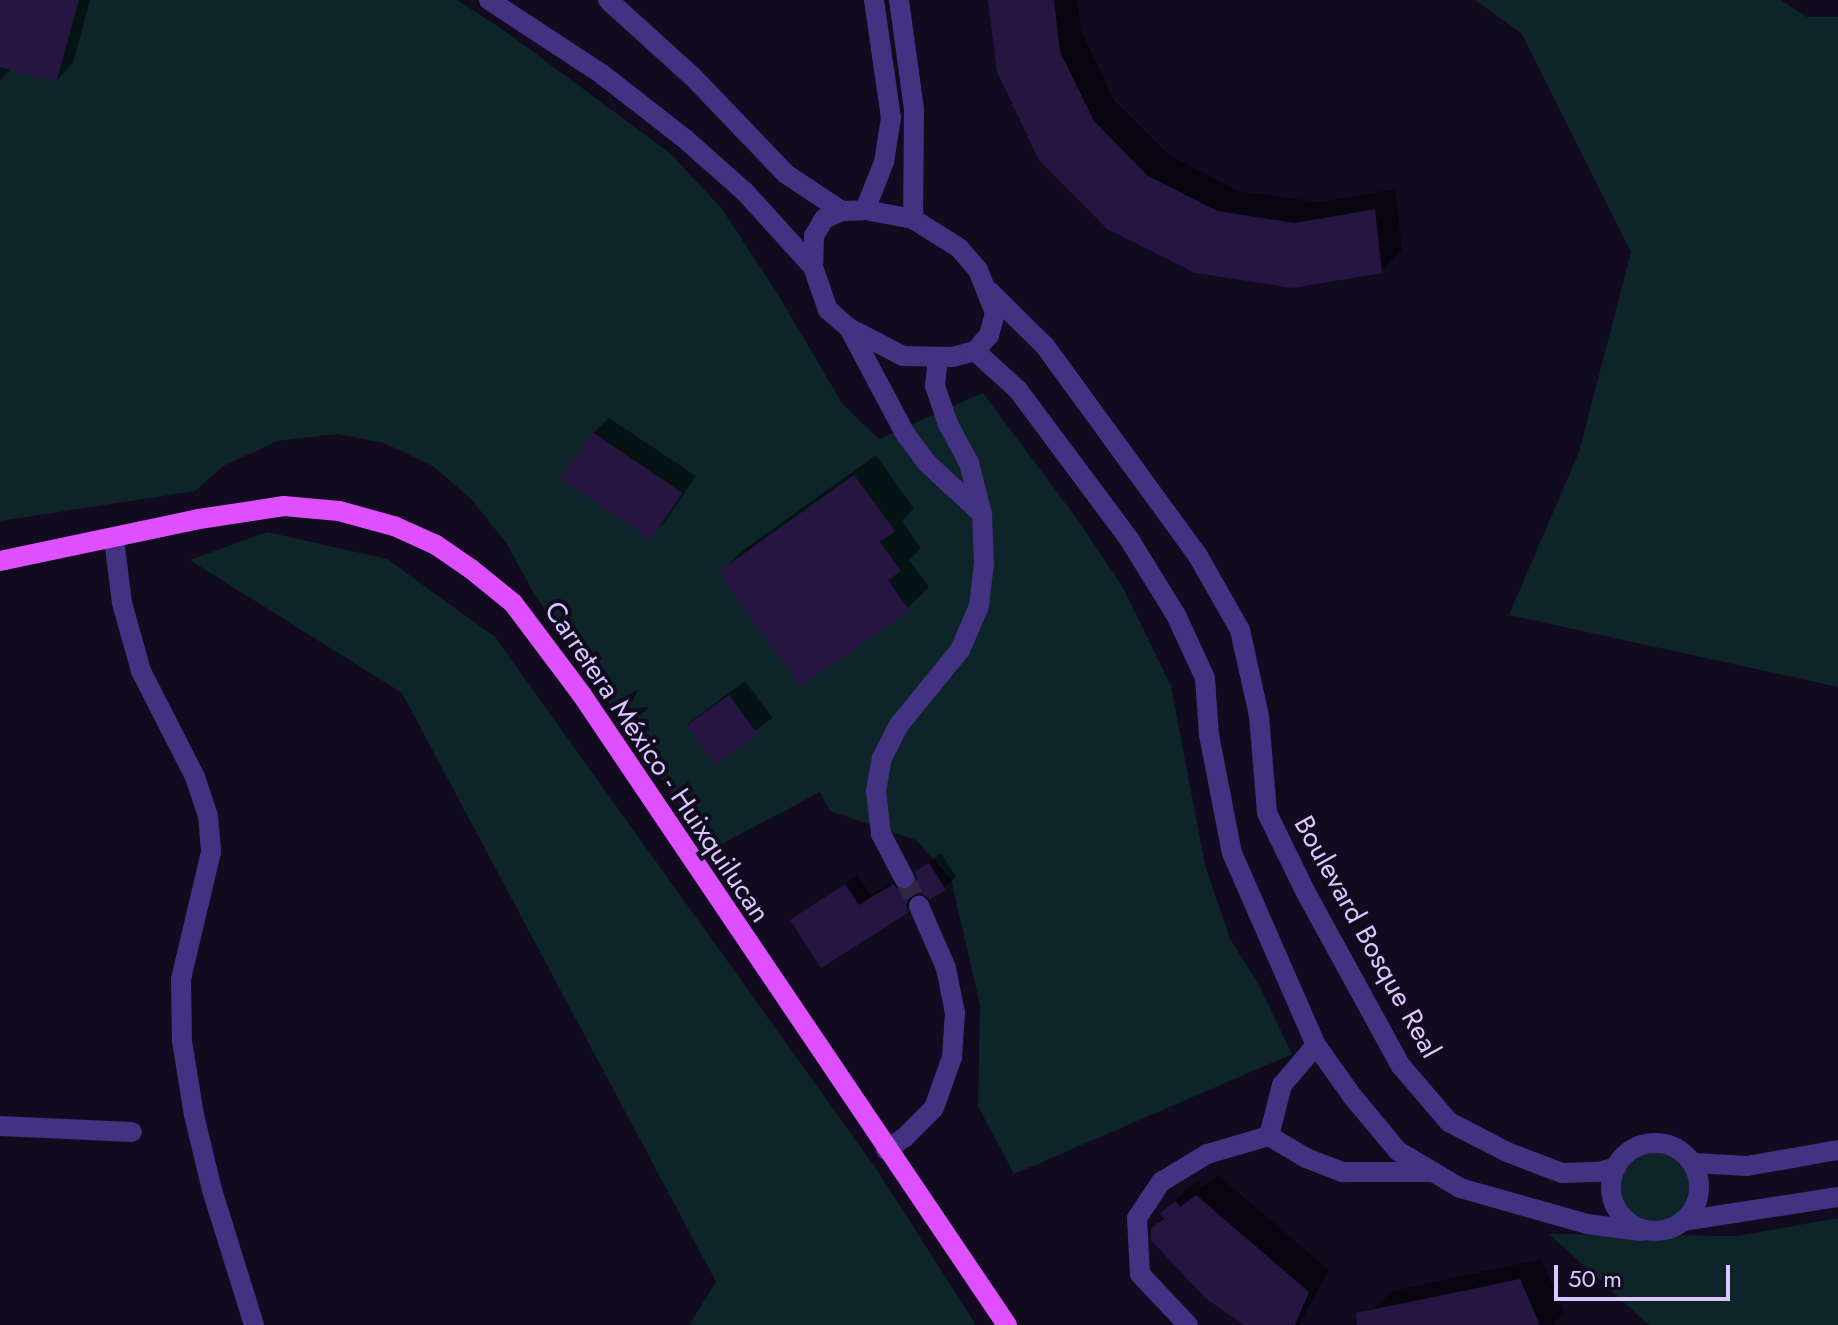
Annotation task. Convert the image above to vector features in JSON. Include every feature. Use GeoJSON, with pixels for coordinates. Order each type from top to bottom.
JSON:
{"type":"FeatureCollection","features":[{"type":"Feature","properties":{"kind":"main road","name":"Carretera México - Huixquilucan"},"geometry":{"type":"LineString","coordinates":[[0,561],[199,519],[284,506],[339,511],[394,526],[436,545],[471,569],[513,603],[582,695],[886,1150],[1007,1325]]}},
{"type":"Feature","properties":{"kind":"street"},"geometry":{"type":"LineString","coordinates":[[489,0],[603,75],[684,138],[745,192],[813,267]]}},
{"type":"Feature","properties":{"kind":"street"},"geometry":{"type":"LineString","coordinates":[[608,0],[693,77],[786,174],[842,211]]}},
{"type":"Feature","properties":{"kind":"street"},"geometry":{"type":"LineString","coordinates":[[865,210],[884,162],[891,118],[874,0]]}},
{"type":"Feature","properties":{"kind":"street"},"geometry":{"type":"LineString","coordinates":[[899,0],[914,110],[913,219]]}},
{"type":"Feature","properties":{"kind":"street"},"geometry":{"type":"LineString","coordinates":[[865,210],[913,219],[959,248],[989,291],[995,313],[989,335],[975,351],[938,358],[903,356],[849,328],[828,310],[813,267],[814,236],[824,219],[842,211],[865,210]]}},
{"type":"Feature","properties":{"kind":"street","name":"Boulevard Bosque Real"},"geometry":{"type":"LineString","coordinates":[[989,291],[1045,346],[1198,556],[1240,630],[1259,716],[1267,813],[1305,891],[1401,1066],[1449,1122],[1507,1152],[1562,1173],[1599,1172],[1616,1167]]}},
{"type":"Feature","properties":{"kind":"street"},"geometry":{"type":"LineString","coordinates":[[849,328],[906,435],[927,463],[982,514]]}},
{"type":"Feature","properties":{"kind":"street"},"geometry":{"type":"LineString","coordinates":[[975,351],[1018,390],[1129,539],[1176,615],[1205,678],[1209,735],[1232,853],[1316,1045],[1353,1097],[1398,1151],[1460,1188],[1525,1209],[1587,1224],[1642,1231],[1664,1231],[1683,1221],[1838,1197]]}},
{"type":"Feature","properties":{"kind":"street"},"geometry":{"type":"LineString","coordinates":[[904,878],[881,834],[876,791],[882,758],[899,725],[960,650],[979,606],[984,563],[982,514],[969,463],[948,424],[935,386],[938,358]]}},
{"type":"Feature","properties":{"kind":"street"},"geometry":{"type":"LineString","coordinates":[[114,539],[122,603],[141,671],[195,777],[208,816],[211,852],[181,979],[182,1041],[194,1115],[212,1190],[254,1325]]}},
{"type":"Feature","properties":{"kind":"street"},"geometry":{"type":"LineString","coordinates":[[886,1150],[924,1121],[934,1108],[952,1057],[955,1013],[946,968],[919,906]]}},
{"type":"Feature","properties":{"kind":"street"},"geometry":{"type":"LineString","coordinates":[[1269,1136],[1282,1085],[1316,1045]]}},
{"type":"Feature","properties":{"kind":"street"},"geometry":{"type":"LineString","coordinates":[[0,1126],[132,1132]]}},
{"type":"Feature","properties":{"kind":"street"},"geometry":{"type":"LineString","coordinates":[[1188,1325],[1140,1274],[1137,1218],[1161,1182],[1207,1154],[1269,1136],[1306,1158],[1343,1172],[1433,1172]]}},
{"type":"Feature","properties":{"kind":"street"},"geometry":{"type":"LineString","coordinates":[[1642,1231],[1624,1222],[1613,1206],[1610,1186],[1616,1167],[1628,1152],[1646,1144],[1665,1143],[1682,1150],[1694,1163],[1700,1177],[1700,1193],[1683,1221]]}},
{"type":"Feature","properties":{"kind":"street"},"geometry":{"type":"LineString","coordinates":[[1694,1163],[1747,1166],[1838,1150]]}},
{"type":"Feature","properties":{"kind":"green space"},"geometry":{"type":"Polygon","coordinates":[[[0,0],[457,0],[505,31],[671,154],[722,209],[777,293],[842,403],[879,439],[983,393],[1077,519],[1122,586],[1171,686],[1205,865],[1230,939],[1259,985],[1292,1054],[1014,1174],[978,1106],[980,1005],[951,879],[916,840],[830,811],[820,792],[710,850],[533,592],[507,544],[472,500],[433,466],[384,443],[337,434],[277,441],[223,466],[195,491],[0,521],[0,0]]]}},
{"type":"Feature","properties":{"kind":"green space"},"geometry":{"type":"Polygon","coordinates":[[[1475,0],[1781,0],[1807,17],[1838,17],[1838,687],[1509,615],[1579,452],[1631,252],[1522,34],[1475,0]]]}},
{"type":"Feature","properties":{"kind":"green space"},"geometry":{"type":"Polygon","coordinates":[[[267,532],[387,559],[495,637],[877,1170],[976,1325],[689,1325],[716,1282],[402,693],[190,560],[267,532]]]}},
{"type":"Feature","properties":{"kind":"green space"},"geometry":{"type":"Polygon","coordinates":[[[1655,1153],[1679,1163],[1689,1187],[1679,1211],[1655,1221],[1631,1211],[1621,1187],[1631,1163],[1655,1153]]]}},
{"type":"Feature","properties":{"kind":"green space"},"geometry":{"type":"Polygon","coordinates":[[[1838,1218],[1838,1325],[1649,1325],[1549,1234],[1738,1236],[1838,1218]]]}},
{"type":"Feature","properties":{"kind":"building"},"geometry":{"type":"Polygon","coordinates":[[[0,0],[79,0],[56,83],[0,67],[0,0]]]}},
{"type":"Feature","properties":{"kind":"building"},"geometry":{"type":"Polygon","coordinates":[[[988,0],[1054,0],[1060,52],[1094,121],[1148,176],[1217,211],[1295,223],[1375,209],[1382,273],[1293,288],[1195,273],[1107,229],[1039,160],[997,72],[988,0]]]}},
{"type":"Feature","properties":{"kind":"building"},"geometry":{"type":"Polygon","coordinates":[[[592,432],[682,493],[650,540],[560,479],[592,432]]]}},
{"type":"Feature","properties":{"kind":"building"},"geometry":{"type":"Polygon","coordinates":[[[854,475],[895,531],[880,542],[901,571],[888,580],[909,610],[801,687],[718,572],[854,475]]]}},
{"type":"Feature","properties":{"kind":"building"},"geometry":{"type":"Polygon","coordinates":[[[729,695],[758,735],[716,765],[687,726],[729,695]]]}},
{"type":"Feature","properties":{"kind":"building"},"geometry":{"type":"Polygon","coordinates":[[[929,863],[946,890],[930,899],[921,893],[913,894],[906,904],[908,913],[821,968],[790,920],[845,884],[859,905],[893,884],[898,889],[909,890],[917,879],[915,871],[929,863]]]}},
{"type":"Feature","properties":{"kind":"building"},"geometry":{"type":"Polygon","coordinates":[[[1196,1195],[1309,1292],[1295,1325],[1244,1325],[1205,1298],[1151,1240],[1151,1228],[1164,1219],[1160,1213],[1176,1201],[1180,1207],[1196,1195]]]}},
{"type":"Feature","properties":{"kind":"building"},"geometry":{"type":"Polygon","coordinates":[[[1520,1279],[1540,1325],[1357,1325],[1356,1313],[1520,1279]]]}},
{"type":"Feature","properties":{"kind":"tunnel"},"geometry":{"type":"LineString","coordinates":[[904,878],[919,906]]}}]}
